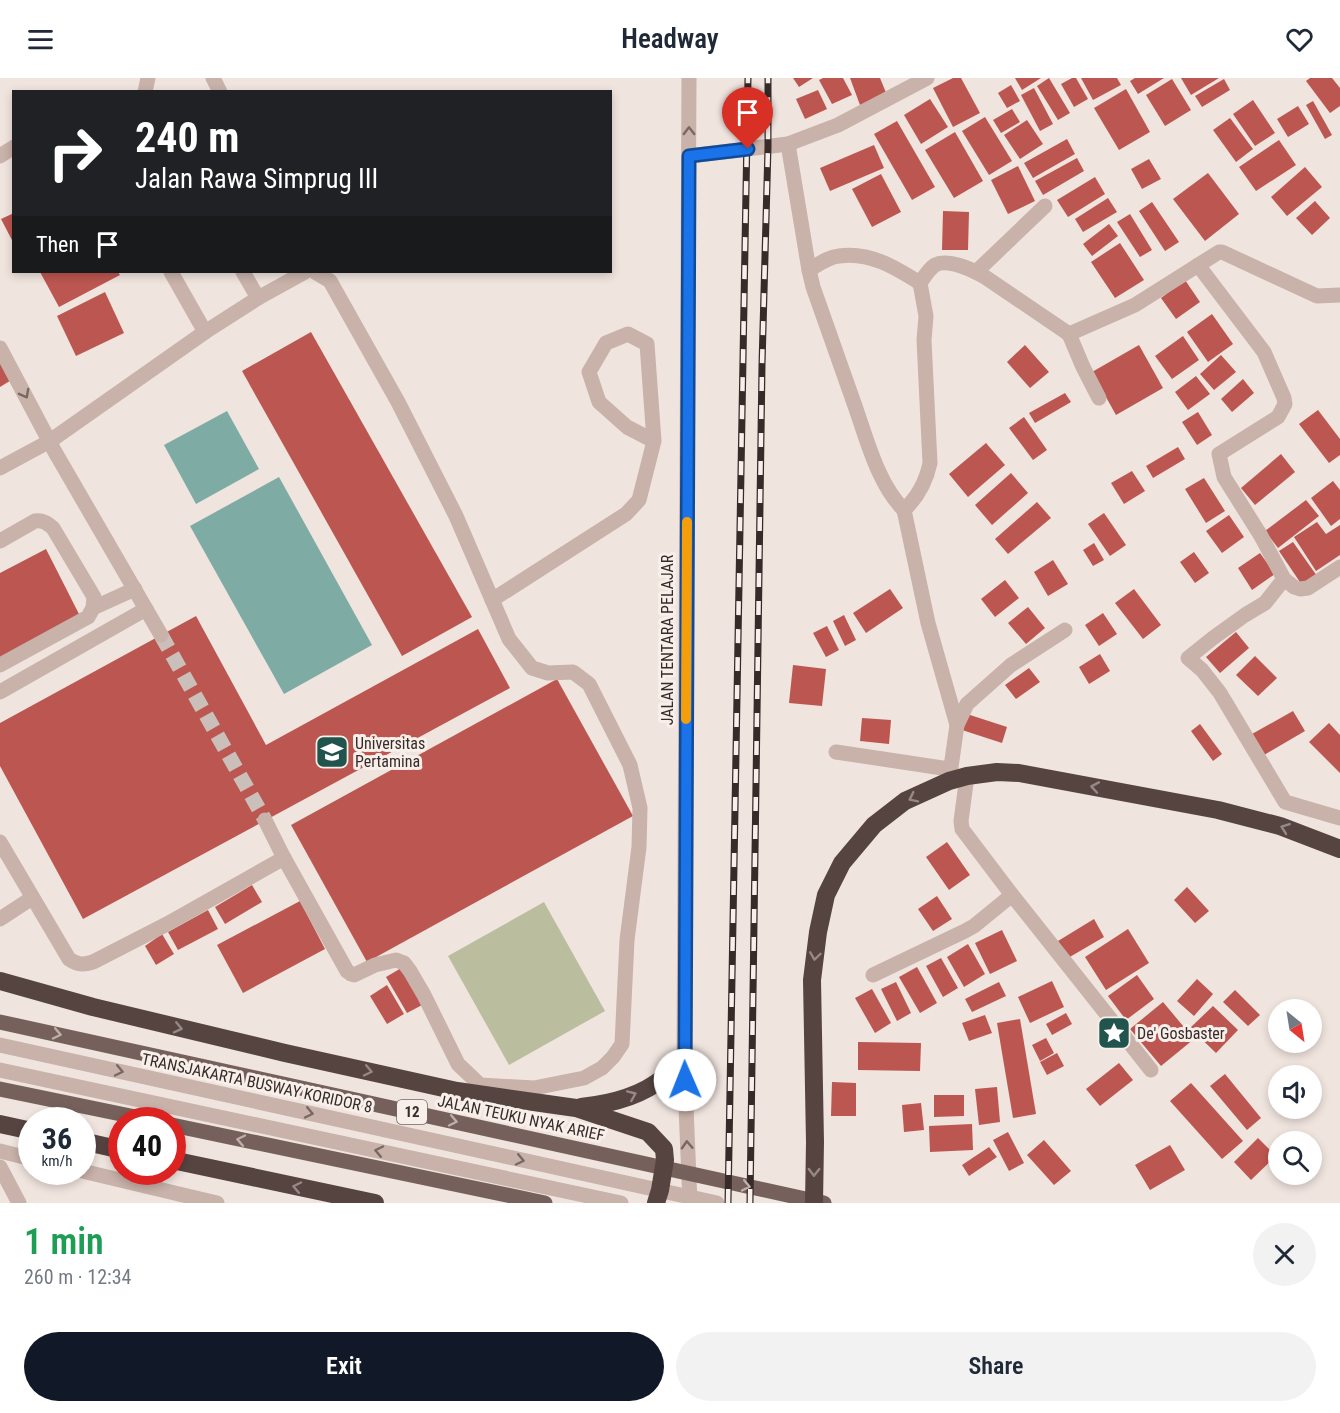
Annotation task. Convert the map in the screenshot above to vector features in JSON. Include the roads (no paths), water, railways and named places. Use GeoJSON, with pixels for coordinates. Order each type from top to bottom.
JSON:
{"type":"FeatureCollection","features":[{"type":"Feature","properties":{"kind":"highway"},"geometry":{"type":"LineString","coordinates":[[814,1203],[812,980],[818,932],[826,895],[842,863],[874,825],[905,801],[949,775],[1019,773],[1218,810],[1280,826],[1340,849]]}},
{"type":"Feature","properties":{"kind":"highway"},"geometry":{"type":"LineString","coordinates":[[0,981],[93,1007],[457,1091],[576,1108],[648,1132],[664,1149],[665,1160],[656,1203]]}},
{"type":"Feature","properties":{"kind":"highway"},"geometry":{"type":"LineString","coordinates":[[576,1108],[606,1104],[635,1095],[662,1079],[684,1059]]}},
{"type":"Feature","properties":{"kind":"highway"},"geometry":{"type":"LineString","coordinates":[[0,1124],[18,1128]]}},
{"type":"Feature","properties":{"kind":"highway"},"geometry":{"type":"LineString","coordinates":[[186,1163],[375,1203]]}},
{"type":"Feature","properties":{"kind":"main road","name":"JALAN TEUKU NYAK ARIEF"},"geometry":{"type":"LineString","coordinates":[[0,1022],[824,1203]]}},
{"type":"Feature","properties":{"kind":"main road"},"geometry":{"type":"LineString","coordinates":[[0,1089],[108,1111]]}},
{"type":"Feature","properties":{"kind":"main road"},"geometry":{"type":"LineString","coordinates":[[186,1128],[545,1203]]}},
{"type":"Feature","properties":{"kind":"street","name":"JALAN TENTARA PELAJAR"},"geometry":{"type":"LineString","coordinates":[[688,78],[684,1059],[690,1203]]}},
{"type":"Feature","properties":{"kind":"street"},"geometry":{"type":"LineString","coordinates":[[689,156],[788,144],[838,125],[927,78]]}},
{"type":"Feature","properties":{"kind":"street"},"geometry":{"type":"LineString","coordinates":[[788,144],[813,287],[886,487],[894,501],[904,510],[928,623],[957,725]]}},
{"type":"Feature","properties":{"kind":"street"},"geometry":{"type":"LineString","coordinates":[[976,272],[1045,206]]}},
{"type":"Feature","properties":{"kind":"street"},"geometry":{"type":"LineString","coordinates":[[1069,334],[1135,305],[1217,252],[1222,252],[1317,296],[1340,295]]}},
{"type":"Feature","properties":{"kind":"street"},"geometry":{"type":"LineString","coordinates":[[809,270],[825,260],[840,255],[856,256],[873,259],[897,269],[920,283]]}},
{"type":"Feature","properties":{"kind":"street"},"geometry":{"type":"LineString","coordinates":[[904,510],[913,501],[924,483],[930,464],[924,340],[926,316],[920,283],[933,266],[942,262],[976,272],[1069,334],[1099,398]]}},
{"type":"Feature","properties":{"kind":"street"},"geometry":{"type":"LineString","coordinates":[[1198,265],[1264,352],[1285,404],[1278,417],[1219,454],[1224,477],[1262,536],[1284,579],[1294,588],[1308,588],[1340,567]]}},
{"type":"Feature","properties":{"kind":"street"},"geometry":{"type":"LineString","coordinates":[[172,273],[205,332]]}},
{"type":"Feature","properties":{"kind":"street"},"geometry":{"type":"LineString","coordinates":[[244,273],[258,298]]}},
{"type":"Feature","properties":{"kind":"street"},"geometry":{"type":"LineString","coordinates":[[0,468],[50,441],[205,332],[258,298],[303,273]]}},
{"type":"Feature","properties":{"kind":"street"},"geometry":{"type":"LineString","coordinates":[[265,820],[347,971],[354,975],[375,965],[396,960],[404,963],[424,995],[458,1064],[480,1085],[534,1088],[584,1078],[602,1068],[622,1044],[627,940],[639,847],[640,808],[630,765],[590,684],[573,672],[548,673],[532,668],[509,639],[456,516],[398,402],[330,281],[317,273]]}},
{"type":"Feature","properties":{"kind":"street"},"geometry":{"type":"LineString","coordinates":[[492,600],[626,514],[639,500],[654,441],[647,344],[628,334],[606,343],[589,372],[599,402],[627,427],[654,441]]}},
{"type":"Feature","properties":{"kind":"street"},"geometry":{"type":"LineString","coordinates":[[0,348],[50,441],[161,635]]}},
{"type":"Feature","properties":{"kind":"street"},"geometry":{"type":"LineString","coordinates":[[0,541],[35,521],[41,520],[48,524],[53,528],[94,597],[93,608],[88,616],[0,666]]}},
{"type":"Feature","properties":{"kind":"street"},"geometry":{"type":"LineString","coordinates":[[1284,579],[1265,603],[1245,615],[1188,658],[1202,670],[1220,693],[1285,802],[1340,818]]}},
{"type":"Feature","properties":{"kind":"street"},"geometry":{"type":"LineString","coordinates":[[93,608],[135,589]]}},
{"type":"Feature","properties":{"kind":"street"},"geometry":{"type":"LineString","coordinates":[[0,692],[146,609]]}},
{"type":"Feature","properties":{"kind":"street"},"geometry":{"type":"LineString","coordinates":[[836,752],[949,775],[957,725],[967,704],[1011,665],[1065,630]]}},
{"type":"Feature","properties":{"kind":"street"},"geometry":{"type":"LineString","coordinates":[[967,776],[962,829],[1151,1070]]}},
{"type":"Feature","properties":{"kind":"street"},"geometry":{"type":"LineString","coordinates":[[0,842],[69,959],[76,964],[83,965],[167,924],[284,858]]}},
{"type":"Feature","properties":{"kind":"street"},"geometry":{"type":"LineString","coordinates":[[873,975],[974,926],[1012,895]]}},
{"type":"Feature","properties":{"kind":"street"},"geometry":{"type":"LineString","coordinates":[[0,919],[32,898]]}},
{"type":"Feature","properties":{"kind":"street","name":"TRANSJAKARTA BUSWAY KORIDOR 8"},"geometry":{"type":"LineString","coordinates":[[0,1045],[717,1203]]}},
{"type":"Feature","properties":{"kind":"street"},"geometry":{"type":"LineString","coordinates":[[0,1070],[621,1203]]}},
{"type":"Feature","properties":{"kind":"street"},"geometry":{"type":"LineString","coordinates":[[0,1151],[18,1156]]}},
{"type":"Feature","properties":{"kind":"street"},"geometry":{"type":"LineString","coordinates":[[0,1167],[19,1203]]}},
{"type":"Feature","properties":{"kind":"street"},"geometry":{"type":"LineString","coordinates":[[96,1174],[217,1203]]}},
{"type":"Feature","properties":{"kind":"water"},"geometry":{"type":"Polygon","coordinates":[[[227,411],[259,469],[196,504],[164,445],[227,411]]]}},
{"type":"Feature","properties":{"kind":"water"},"geometry":{"type":"Polygon","coordinates":[[[279,477],[372,645],[284,694],[190,526],[279,477]]]}},
{"type":"Feature","properties":{"kind":"tunnel"},"geometry":{"type":"LineString","coordinates":[[161,635],[265,820]]}},
{"type":"Feature","properties":{"kind":"railway"},"geometry":{"type":"LineString","coordinates":[[728,1203],[748,78]]}},
{"type":"Feature","properties":{"kind":"railway"},"geometry":{"type":"LineString","coordinates":[[750,1203],[768,78]]}},
{"type":"Feature","properties":{"kind":"place","name":"Universitas Pertamina"},"geometry":{"type":"Point","coordinates":[332,752]}},
{"type":"Feature","properties":{"kind":"place","name":"De' Gosbaster"},"geometry":{"type":"Point","coordinates":[1114,1033]}}]}
